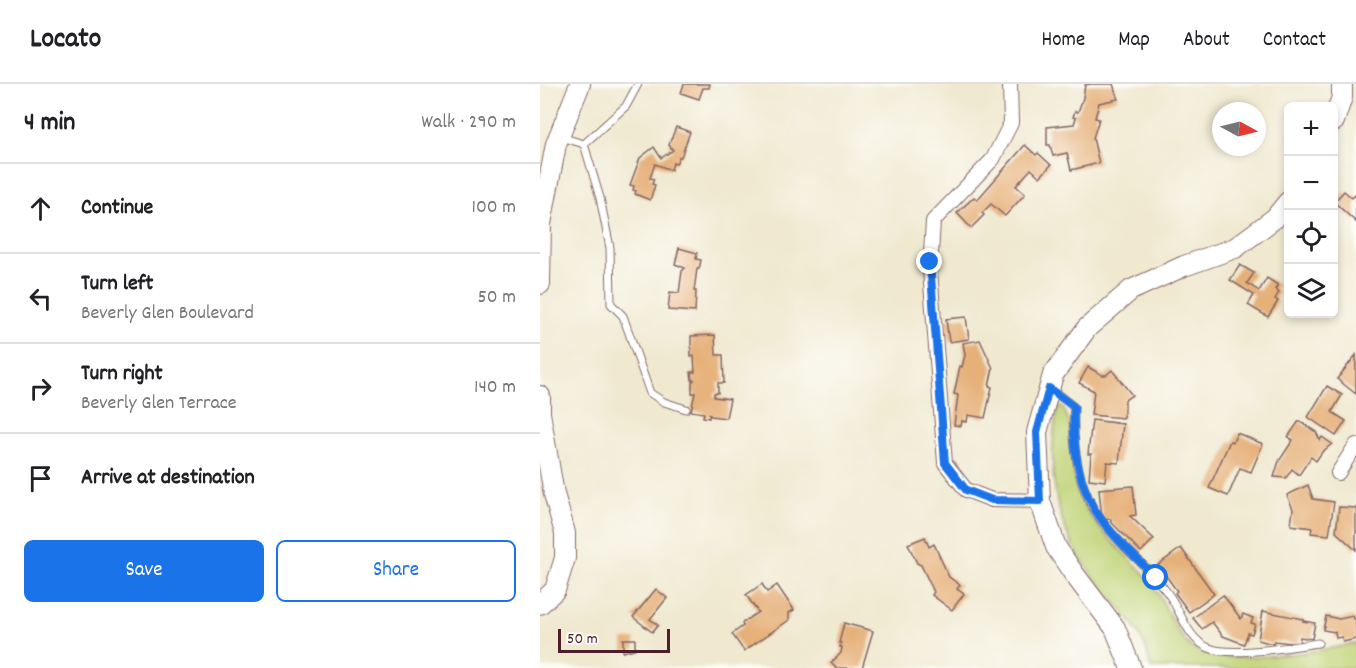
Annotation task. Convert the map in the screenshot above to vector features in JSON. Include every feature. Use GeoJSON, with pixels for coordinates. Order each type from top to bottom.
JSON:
{"type":"FeatureCollection","features":[{"type":"Feature","properties":{"kind":"main road"},"geometry":{"type":"LineString","coordinates":[[540,284],[541,224],[558,137],[580,84]]}},
{"type":"Feature","properties":{"kind":"main road"},"geometry":{"type":"LineString","coordinates":[[1338,109],[1342,97],[1342,84]]}},
{"type":"Feature","properties":{"kind":"main road"},"geometry":{"type":"LineString","coordinates":[[1131,668],[1115,627],[1056,547],[1040,501],[1037,432],[1053,375],[1087,328],[1131,290],[1184,266],[1235,248],[1275,218],[1284,207]]}},
{"type":"Feature","properties":{"kind":"main road"},"geometry":{"type":"LineString","coordinates":[[540,396],[540,412],[555,494],[565,533],[565,558],[555,590],[540,604]]}},
{"type":"Feature","properties":{"kind":"street"},"geometry":{"type":"LineString","coordinates":[[1010,84],[1011,123],[993,159],[933,221],[930,270],[945,463],[966,490],[992,500],[1040,501]]}},
{"type":"Feature","properties":{"kind":"street"},"geometry":{"type":"LineString","coordinates":[[1338,473],[1356,445]]}},
{"type":"Feature","properties":{"kind":"lane"},"geometry":{"type":"LineString","coordinates":[[584,144],[626,106],[638,84]]}},
{"type":"Feature","properties":{"kind":"lane"},"geometry":{"type":"LineString","coordinates":[[558,137],[584,144]]}},
{"type":"Feature","properties":{"kind":"lane"},"geometry":{"type":"LineString","coordinates":[[584,144],[600,198],[610,248],[611,304],[623,316],[650,393],[664,402],[686,409]]}},
{"type":"Feature","properties":{"kind":"lane"},"geometry":{"type":"LineString","coordinates":[[1049,388],[1074,407],[1080,478],[1092,505],[1104,524],[1156,578],[1170,596],[1198,643],[1211,649],[1232,651],[1281,649],[1318,643]]}},
{"type":"Feature","properties":{"kind":"green space"},"geometry":{"type":"Polygon","coordinates":[[[1058,407],[1062,407],[1070,425],[1075,481],[1082,503],[1106,536],[1151,583],[1179,633],[1191,647],[1205,653],[1247,657],[1320,650],[1356,643],[1356,668],[1151,668],[1140,636],[1078,554],[1060,514],[1053,472],[1054,429],[1058,407]]]}},
{"type":"Feature","properties":{"kind":"building"},"geometry":{"type":"Polygon","coordinates":[[[684,84],[710,84],[709,88],[703,88],[699,99],[681,93],[684,84]]]}},
{"type":"Feature","properties":{"kind":"building"},"geometry":{"type":"Polygon","coordinates":[[[1113,84],[1118,99],[1099,103],[1095,118],[1099,119],[1093,138],[1099,163],[1071,170],[1067,153],[1053,156],[1050,145],[1047,145],[1047,127],[1074,124],[1076,118],[1073,117],[1075,111],[1078,112],[1085,85],[1113,84]]]}},
{"type":"Feature","properties":{"kind":"building"},"geometry":{"type":"Polygon","coordinates":[[[676,127],[690,132],[681,157],[676,164],[673,163],[671,170],[655,164],[650,178],[654,179],[652,184],[655,185],[650,200],[635,194],[634,186],[630,185],[640,158],[654,147],[661,158],[673,150],[669,145],[676,127]]]}},
{"type":"Feature","properties":{"kind":"building"},"geometry":{"type":"Polygon","coordinates":[[[1025,145],[1051,165],[1040,177],[1031,169],[1016,186],[1025,194],[1005,216],[991,204],[971,228],[957,213],[974,197],[977,200],[1025,145]]]}},
{"type":"Feature","properties":{"kind":"building"},"geometry":{"type":"Polygon","coordinates":[[[1344,191],[1352,198],[1356,194],[1356,222],[1338,206],[1338,198],[1344,191]]]}},
{"type":"Feature","properties":{"kind":"building"},"geometry":{"type":"Polygon","coordinates":[[[679,248],[697,253],[696,259],[701,260],[699,269],[697,269],[694,291],[696,291],[695,312],[668,310],[670,292],[679,293],[682,271],[685,268],[675,264],[679,248]]]}},
{"type":"Feature","properties":{"kind":"building"},"geometry":{"type":"Polygon","coordinates":[[[1240,265],[1254,273],[1247,283],[1259,291],[1267,278],[1278,285],[1275,289],[1279,292],[1275,299],[1278,301],[1268,317],[1248,305],[1254,295],[1230,280],[1240,265]]]}},
{"type":"Feature","properties":{"kind":"building"},"geometry":{"type":"Polygon","coordinates":[[[966,317],[969,339],[949,342],[946,319],[966,317]]]}},
{"type":"Feature","properties":{"kind":"building"},"geometry":{"type":"Polygon","coordinates":[[[715,335],[716,355],[723,355],[724,383],[718,383],[718,393],[714,393],[714,397],[730,399],[726,418],[709,414],[709,418],[703,417],[704,413],[691,411],[695,393],[692,393],[694,380],[692,380],[691,372],[695,372],[694,356],[691,357],[691,336],[715,335]]]}},
{"type":"Feature","properties":{"kind":"building"},"geometry":{"type":"Polygon","coordinates":[[[980,340],[993,368],[989,386],[992,387],[985,418],[968,415],[967,422],[962,421],[961,426],[954,425],[958,395],[954,394],[960,366],[962,367],[965,355],[963,343],[980,340]]]}},
{"type":"Feature","properties":{"kind":"building"},"geometry":{"type":"Polygon","coordinates":[[[1356,355],[1356,394],[1337,379],[1356,355]]]}},
{"type":"Feature","properties":{"kind":"building"},"geometry":{"type":"Polygon","coordinates":[[[1088,367],[1102,375],[1112,370],[1132,395],[1125,400],[1124,418],[1091,415],[1094,391],[1079,383],[1088,367]]]}},
{"type":"Feature","properties":{"kind":"building"},"geometry":{"type":"Polygon","coordinates":[[[1327,386],[1342,395],[1332,412],[1346,421],[1336,436],[1308,417],[1327,386]]]}},
{"type":"Feature","properties":{"kind":"building"},"geometry":{"type":"Polygon","coordinates":[[[1092,420],[1123,424],[1119,463],[1107,462],[1105,481],[1089,479],[1091,454],[1088,454],[1092,420]]]}},
{"type":"Feature","properties":{"kind":"building"},"geometry":{"type":"Polygon","coordinates":[[[1299,421],[1316,432],[1320,440],[1322,437],[1332,444],[1316,461],[1311,457],[1299,475],[1292,469],[1286,478],[1274,477],[1279,461],[1293,440],[1288,437],[1299,421]]]}},
{"type":"Feature","properties":{"kind":"building"},"geometry":{"type":"Polygon","coordinates":[[[1237,433],[1263,444],[1251,472],[1240,468],[1228,496],[1209,488],[1230,441],[1233,442],[1237,433]]]}},
{"type":"Feature","properties":{"kind":"building"},"geometry":{"type":"Polygon","coordinates":[[[1308,485],[1313,499],[1334,502],[1329,535],[1311,533],[1312,528],[1291,525],[1293,509],[1287,495],[1308,485]]]}},
{"type":"Feature","properties":{"kind":"building"},"geometry":{"type":"Polygon","coordinates":[[[1133,486],[1136,515],[1130,516],[1154,539],[1141,552],[1111,522],[1111,519],[1102,520],[1099,489],[1133,486]]]}},
{"type":"Feature","properties":{"kind":"building"},"geometry":{"type":"Polygon","coordinates":[[[1339,507],[1356,508],[1356,550],[1336,532],[1339,507]]]}},
{"type":"Feature","properties":{"kind":"building"},"geometry":{"type":"Polygon","coordinates":[[[925,537],[929,547],[934,544],[949,577],[960,585],[957,589],[964,594],[952,610],[932,595],[934,592],[908,544],[925,537]]]}},
{"type":"Feature","properties":{"kind":"building"},"geometry":{"type":"Polygon","coordinates":[[[1181,548],[1214,594],[1189,612],[1158,565],[1181,548]]]}},
{"type":"Feature","properties":{"kind":"building"},"geometry":{"type":"Polygon","coordinates":[[[762,584],[767,592],[777,585],[794,610],[789,613],[789,620],[744,651],[732,634],[743,626],[742,623],[758,612],[746,595],[762,584]]]}},
{"type":"Feature","properties":{"kind":"building"},"geometry":{"type":"Polygon","coordinates":[[[656,589],[667,598],[650,619],[658,625],[652,632],[633,617],[656,589]]]}},
{"type":"Feature","properties":{"kind":"building"},"geometry":{"type":"Polygon","coordinates":[[[1223,595],[1241,619],[1243,614],[1253,618],[1251,623],[1255,624],[1252,634],[1248,633],[1244,644],[1223,636],[1212,622],[1202,629],[1193,618],[1223,595]]]}},
{"type":"Feature","properties":{"kind":"building"},"geometry":{"type":"Polygon","coordinates":[[[1263,611],[1315,623],[1312,639],[1300,637],[1299,644],[1274,641],[1273,644],[1258,640],[1263,611]]]}},
{"type":"Feature","properties":{"kind":"building"},"geometry":{"type":"Polygon","coordinates":[[[1326,616],[1339,619],[1353,616],[1354,619],[1356,618],[1356,639],[1343,642],[1342,637],[1336,638],[1335,632],[1323,630],[1326,616]]]}},
{"type":"Feature","properties":{"kind":"building"},"geometry":{"type":"Polygon","coordinates":[[[844,623],[873,631],[862,668],[836,668],[831,663],[841,653],[842,647],[839,643],[844,623]]]}},
{"type":"Feature","properties":{"kind":"building"},"geometry":{"type":"Polygon","coordinates":[[[623,639],[635,639],[635,649],[623,652],[623,639]]]}},
{"type":"Feature","properties":{"kind":"route"},"geometry":{"type":"LineString","coordinates":[[930,262],[945,463],[966,490],[992,500],[1040,501],[1037,432],[1049,388],[1074,407],[1080,478],[1092,505],[1104,524],[1156,578]]}}]}
